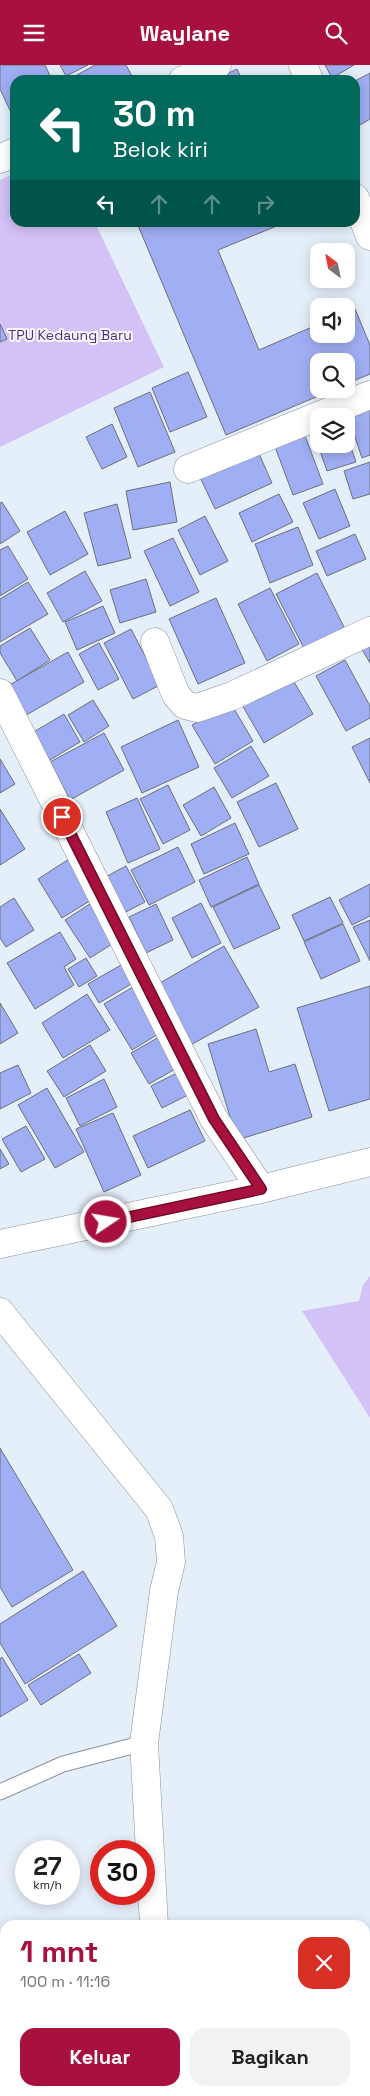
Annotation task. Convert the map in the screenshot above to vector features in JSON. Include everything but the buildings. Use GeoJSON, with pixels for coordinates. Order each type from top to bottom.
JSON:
{"type":"FeatureCollection","features":[{"type":"Feature","properties":{"kind":"street"},"geometry":{"type":"LineString","coordinates":[[194,75],[217,65]]}},
{"type":"Feature","properties":{"kind":"street"},"geometry":{"type":"LineString","coordinates":[[360,211],[370,236]]}},
{"type":"Feature","properties":{"kind":"street"},"geometry":{"type":"LineString","coordinates":[[188,469],[370,395]]}},
{"type":"Feature","properties":{"kind":"street"},"geometry":{"type":"LineString","coordinates":[[155,642],[176,695],[185,705],[197,708],[232,696],[370,631]]}},
{"type":"Feature","properties":{"kind":"street"},"geometry":{"type":"LineString","coordinates":[[0,693],[214,1119],[261,1189]]}},
{"type":"Feature","properties":{"kind":"street"},"geometry":{"type":"LineString","coordinates":[[0,1244],[261,1189],[370,1162]]}},
{"type":"Feature","properties":{"kind":"street"},"geometry":{"type":"LineString","coordinates":[[0,1312],[159,1509],[169,1535],[171,1562],[164,1591],[144,1743],[154,1920]]}},
{"type":"Feature","properties":{"kind":"lane"},"geometry":{"type":"LineString","coordinates":[[0,1792],[63,1764],[144,1743]]}},
{"type":"Feature","properties":{"kind":"green space","name":"TPU Kedaung Baru"},"geometry":{"type":"Polygon","coordinates":[[[10,175],[10,227],[97,227],[164,367],[0,447],[0,180],[10,175]]]}},
{"type":"Feature","properties":{"kind":"green space"},"geometry":{"type":"Polygon","coordinates":[[[370,1276],[370,1418],[302,1311],[359,1301],[363,1285],[370,1276]]]}},
{"type":"Feature","properties":{"kind":"route"},"geometry":{"type":"LineString","coordinates":[[62,817],[214,1119],[261,1189],[106,1222]]}}]}
